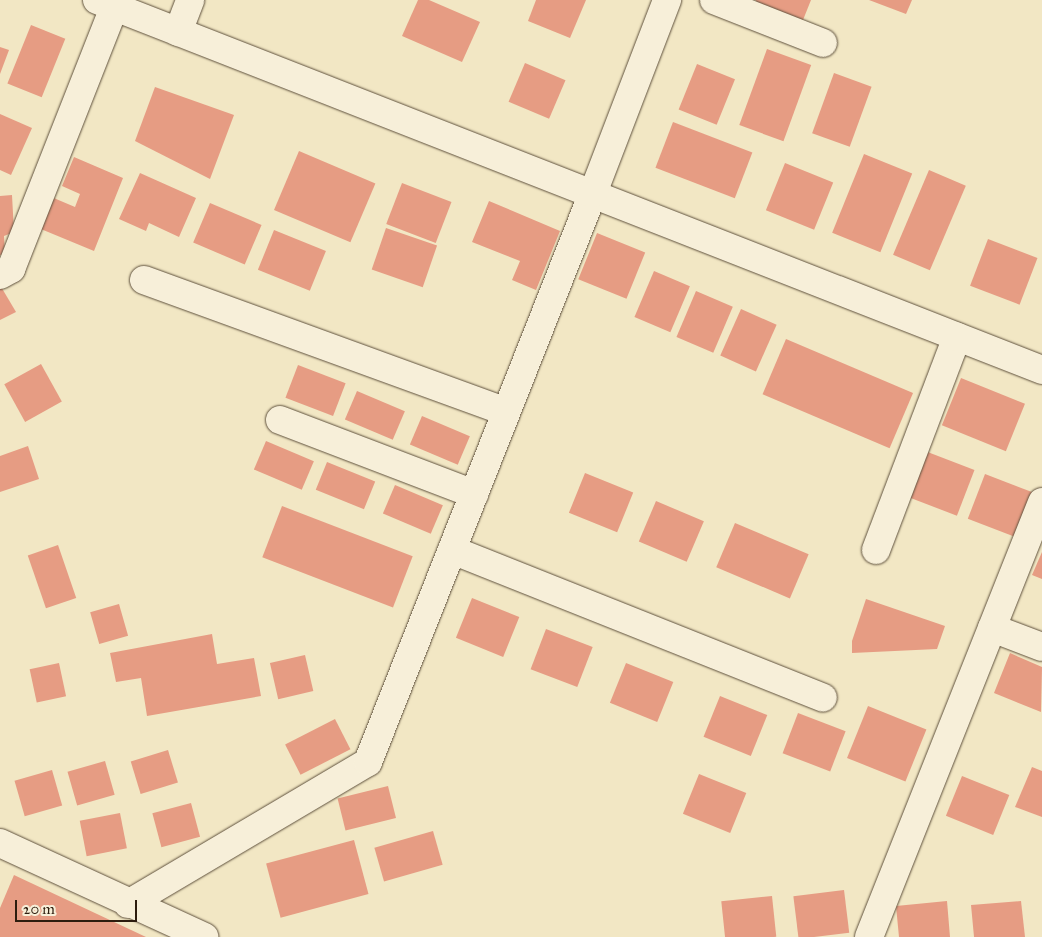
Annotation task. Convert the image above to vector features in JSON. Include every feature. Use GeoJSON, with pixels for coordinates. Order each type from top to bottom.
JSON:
{"type":"FeatureCollection","features":[{"type":"Feature","properties":{"kind":"street"},"geometry":{"type":"LineString","coordinates":[[178,32],[190,0]]}},
{"type":"Feature","properties":{"kind":"street"},"geometry":{"type":"LineString","coordinates":[[128,904],[368,762],[593,193],[667,0]]}},
{"type":"Feature","properties":{"kind":"street"},"geometry":{"type":"LineString","coordinates":[[714,0],[823,43]]}},
{"type":"Feature","properties":{"kind":"street"},"geometry":{"type":"LineString","coordinates":[[0,275],[11,269],[105,3],[1042,370]]}},
{"type":"Feature","properties":{"kind":"street"},"geometry":{"type":"LineString","coordinates":[[144,280],[506,412]]}},
{"type":"Feature","properties":{"kind":"street"},"geometry":{"type":"LineString","coordinates":[[876,550],[957,337]]}},
{"type":"Feature","properties":{"kind":"street"},"geometry":{"type":"LineString","coordinates":[[280,420],[474,494]]}},
{"type":"Feature","properties":{"kind":"street"},"geometry":{"type":"LineString","coordinates":[[869,937],[1042,502]]}},
{"type":"Feature","properties":{"kind":"street"},"geometry":{"type":"LineString","coordinates":[[452,550],[823,698]]}},
{"type":"Feature","properties":{"kind":"street"},"geometry":{"type":"LineString","coordinates":[[992,628],[1042,647]]}},
{"type":"Feature","properties":{"kind":"street"},"geometry":{"type":"LineString","coordinates":[[0,843],[128,904],[204,937]]}},
{"type":"Feature","properties":{"kind":"building"},"geometry":{"type":"Polygon","coordinates":[[[418,0],[429,0],[480,22],[462,62],[402,36],[418,0]]]}},
{"type":"Feature","properties":{"kind":"building"},"geometry":{"type":"Polygon","coordinates":[[[536,0],[586,0],[570,38],[528,21],[536,0]]]}},
{"type":"Feature","properties":{"kind":"building"},"geometry":{"type":"Polygon","coordinates":[[[756,0],[811,0],[801,25],[754,6],[756,0]]]}},
{"type":"Feature","properties":{"kind":"building"},"geometry":{"type":"Polygon","coordinates":[[[869,0],[912,0],[906,14],[869,0]]]}},
{"type":"Feature","properties":{"kind":"building"},"geometry":{"type":"Polygon","coordinates":[[[31,25],[65,39],[42,97],[7,83],[31,25]]]}},
{"type":"Feature","properties":{"kind":"building"},"geometry":{"type":"Polygon","coordinates":[[[0,47],[9,50],[0,74],[0,47]]]}},
{"type":"Feature","properties":{"kind":"building"},"geometry":{"type":"Polygon","coordinates":[[[767,49],[811,65],[783,141],[739,125],[767,49]]]}},
{"type":"Feature","properties":{"kind":"building"},"geometry":{"type":"Polygon","coordinates":[[[525,63],[566,80],[549,119],[509,102],[525,63]]]}},
{"type":"Feature","properties":{"kind":"building"},"geometry":{"type":"Polygon","coordinates":[[[697,64],[735,79],[717,125],[679,109],[697,64]]]}},
{"type":"Feature","properties":{"kind":"building"},"geometry":{"type":"Polygon","coordinates":[[[834,73],[872,87],[850,147],[812,133],[834,73]]]}},
{"type":"Feature","properties":{"kind":"building"},"geometry":{"type":"Polygon","coordinates":[[[155,87],[234,115],[210,179],[135,141],[155,87]]]}},
{"type":"Feature","properties":{"kind":"building"},"geometry":{"type":"Polygon","coordinates":[[[0,114],[32,128],[11,175],[0,170],[0,114]]]}},
{"type":"Feature","properties":{"kind":"building"},"geometry":{"type":"Polygon","coordinates":[[[673,122],[752,152],[735,198],[655,168],[673,122]]]}},
{"type":"Feature","properties":{"kind":"building"},"geometry":{"type":"Polygon","coordinates":[[[299,151],[375,183],[350,242],[274,210],[299,151]]]}},
{"type":"Feature","properties":{"kind":"building"},"geometry":{"type":"Polygon","coordinates":[[[864,154],[912,173],[880,252],[832,233],[864,154]]]}},
{"type":"Feature","properties":{"kind":"building"},"geometry":{"type":"Polygon","coordinates":[[[74,157],[123,178],[94,251],[36,227],[49,196],[75,207],[80,194],[62,186],[74,157]]]}},
{"type":"Feature","properties":{"kind":"building"},"geometry":{"type":"Polygon","coordinates":[[[785,163],[833,182],[814,230],[766,210],[785,163]]]}},
{"type":"Feature","properties":{"kind":"building"},"geometry":{"type":"Polygon","coordinates":[[[929,170],[966,186],[930,270],[893,255],[929,170]]]}},
{"type":"Feature","properties":{"kind":"building"},"geometry":{"type":"Polygon","coordinates":[[[140,173],[196,198],[179,237],[149,223],[146,231],[119,219],[140,173]]]}},
{"type":"Feature","properties":{"kind":"building"},"geometry":{"type":"Polygon","coordinates":[[[402,183],[451,202],[436,243],[386,224],[402,183]]]}},
{"type":"Feature","properties":{"kind":"building"},"geometry":{"type":"Polygon","coordinates":[[[12,195],[14,232],[4,236],[5,255],[0,255],[0,196],[12,195]]]}},
{"type":"Feature","properties":{"kind":"building"},"geometry":{"type":"Polygon","coordinates":[[[489,201],[560,231],[536,290],[512,280],[520,261],[472,242],[489,201]]]}},
{"type":"Feature","properties":{"kind":"building"},"geometry":{"type":"Polygon","coordinates":[[[210,203],[262,225],[245,264],[193,243],[210,203]]]}},
{"type":"Feature","properties":{"kind":"building"},"geometry":{"type":"Polygon","coordinates":[[[386,228],[437,246],[423,287],[372,270],[386,228]]]}},
{"type":"Feature","properties":{"kind":"building"},"geometry":{"type":"Polygon","coordinates":[[[274,230],[326,251],[310,291],[258,270],[274,230]]]}},
{"type":"Feature","properties":{"kind":"building"},"geometry":{"type":"Polygon","coordinates":[[[597,233],[645,252],[626,299],[578,279],[597,233]]]}},
{"type":"Feature","properties":{"kind":"building"},"geometry":{"type":"Polygon","coordinates":[[[988,239],[1037,258],[1020,305],[970,286],[988,239]]]}},
{"type":"Feature","properties":{"kind":"building"},"geometry":{"type":"Polygon","coordinates":[[[654,271],[690,286],[670,332],[634,317],[654,271]]]}},
{"type":"Feature","properties":{"kind":"building"},"geometry":{"type":"Polygon","coordinates":[[[0,285],[16,312],[0,320],[0,285]]]}},
{"type":"Feature","properties":{"kind":"building"},"geometry":{"type":"Polygon","coordinates":[[[696,291],[733,307],[713,353],[676,337],[696,291]]]}},
{"type":"Feature","properties":{"kind":"building"},"geometry":{"type":"Polygon","coordinates":[[[741,309],[777,325],[756,371],[720,356],[741,309]]]}},
{"type":"Feature","properties":{"kind":"building"},"geometry":{"type":"Polygon","coordinates":[[[786,339],[913,393],[890,448],[763,394],[786,339]]]}},
{"type":"Feature","properties":{"kind":"building"},"geometry":{"type":"Polygon","coordinates":[[[41,364],[62,402],[25,422],[4,384],[41,364]]]}},
{"type":"Feature","properties":{"kind":"building"},"geometry":{"type":"Polygon","coordinates":[[[298,365],[346,383],[333,416],[285,398],[298,365]]]}},
{"type":"Feature","properties":{"kind":"building"},"geometry":{"type":"Polygon","coordinates":[[[961,378],[1025,404],[1006,451],[942,425],[961,378]]]}},
{"type":"Feature","properties":{"kind":"building"},"geometry":{"type":"Polygon","coordinates":[[[357,391],[405,411],[393,440],[345,420],[357,391]]]}},
{"type":"Feature","properties":{"kind":"building"},"geometry":{"type":"Polygon","coordinates":[[[422,416],[470,436],[458,465],[410,445],[422,416]]]}},
{"type":"Feature","properties":{"kind":"building"},"geometry":{"type":"Polygon","coordinates":[[[266,441],[314,461],[302,490],[254,470],[266,441]]]}},
{"type":"Feature","properties":{"kind":"building"},"geometry":{"type":"Polygon","coordinates":[[[28,446],[39,479],[0,492],[0,456],[28,446]]]}},
{"type":"Feature","properties":{"kind":"building"},"geometry":{"type":"Polygon","coordinates":[[[925,451],[974,470],[957,516],[907,497],[925,451]]]}},
{"type":"Feature","properties":{"kind":"building"},"geometry":{"type":"Polygon","coordinates":[[[327,462],[375,481],[364,509],[316,490],[327,462]]]}},
{"type":"Feature","properties":{"kind":"building"},"geometry":{"type":"Polygon","coordinates":[[[585,473],[633,492],[617,532],[569,513],[585,473]]]}},
{"type":"Feature","properties":{"kind":"building"},"geometry":{"type":"Polygon","coordinates":[[[985,474],[1034,493],[1017,538],[968,519],[985,474]]]}},
{"type":"Feature","properties":{"kind":"building"},"geometry":{"type":"Polygon","coordinates":[[[395,485],[443,505],[431,534],[383,514],[395,485]]]}},
{"type":"Feature","properties":{"kind":"building"},"geometry":{"type":"Polygon","coordinates":[[[656,501],[704,521],[687,562],[639,542],[656,501]]]}},
{"type":"Feature","properties":{"kind":"building"},"geometry":{"type":"Polygon","coordinates":[[[282,506],[413,556],[393,608],[262,557],[282,506]]]}},
{"type":"Feature","properties":{"kind":"building"},"geometry":{"type":"Polygon","coordinates":[[[735,523],[809,554],[790,598],[716,567],[735,523]]]}},
{"type":"Feature","properties":{"kind":"building"},"geometry":{"type":"Polygon","coordinates":[[[58,545],[76,598],[46,608],[28,555],[58,545]]]}},
{"type":"Feature","properties":{"kind":"building"},"geometry":{"type":"Polygon","coordinates":[[[1042,552],[1042,579],[1032,575],[1042,552]]]}},
{"type":"Feature","properties":{"kind":"building"},"geometry":{"type":"Polygon","coordinates":[[[472,598],[519,617],[503,657],[456,638],[472,598]]]}},
{"type":"Feature","properties":{"kind":"building"},"geometry":{"type":"Polygon","coordinates":[[[866,599],[945,626],[937,649],[852,653],[852,641],[866,599]]]}},
{"type":"Feature","properties":{"kind":"building"},"geometry":{"type":"Polygon","coordinates":[[[119,604],[128,636],[99,644],[90,612],[119,604]]]}},
{"type":"Feature","properties":{"kind":"building"},"geometry":{"type":"Polygon","coordinates":[[[546,629],[593,647],[577,687],[531,669],[546,629]]]}},
{"type":"Feature","properties":{"kind":"building"},"geometry":{"type":"Polygon","coordinates":[[[212,634],[217,664],[254,658],[261,696],[147,716],[141,678],[116,682],[110,653],[212,634]]]}},
{"type":"Feature","properties":{"kind":"building"},"geometry":{"type":"Polygon","coordinates":[[[1010,653],[1042,667],[1041,712],[994,693],[1010,653]]]}},
{"type":"Feature","properties":{"kind":"building"},"geometry":{"type":"Polygon","coordinates":[[[305,655],[313,691],[278,699],[270,663],[305,655]]]}},
{"type":"Feature","properties":{"kind":"building"},"geometry":{"type":"Polygon","coordinates":[[[59,663],[66,696],[37,702],[30,669],[59,663]]]}},
{"type":"Feature","properties":{"kind":"building"},"geometry":{"type":"Polygon","coordinates":[[[626,663],[673,682],[657,722],[610,703],[626,663]]]}},
{"type":"Feature","properties":{"kind":"building"},"geometry":{"type":"Polygon","coordinates":[[[720,696],[767,715],[751,756],[704,737],[720,696]]]}},
{"type":"Feature","properties":{"kind":"building"},"geometry":{"type":"Polygon","coordinates":[[[868,706],[926,730],[905,782],[847,758],[868,706]]]}},
{"type":"Feature","properties":{"kind":"building"},"geometry":{"type":"Polygon","coordinates":[[[798,713],[846,731],[830,771],[783,753],[798,713]]]}},
{"type":"Feature","properties":{"kind":"building"},"geometry":{"type":"Polygon","coordinates":[[[335,719],[350,749],[301,775],[285,744],[335,719]]]}},
{"type":"Feature","properties":{"kind":"building"},"geometry":{"type":"Polygon","coordinates":[[[168,750],[178,783],[141,794],[131,761],[168,750]]]}},
{"type":"Feature","properties":{"kind":"building"},"geometry":{"type":"Polygon","coordinates":[[[105,761],[115,795],[77,805],[68,772],[105,761]]]}},
{"type":"Feature","properties":{"kind":"building"},"geometry":{"type":"Polygon","coordinates":[[[1032,767],[1042,771],[1042,817],[1015,807],[1032,767]]]}},
{"type":"Feature","properties":{"kind":"building"},"geometry":{"type":"Polygon","coordinates":[[[52,770],[62,806],[25,816],[15,781],[52,770]]]}},
{"type":"Feature","properties":{"kind":"building"},"geometry":{"type":"Polygon","coordinates":[[[699,774],[746,793],[730,833],[683,814],[699,774]]]}},
{"type":"Feature","properties":{"kind":"building"},"geometry":{"type":"Polygon","coordinates":[[[962,776],[1009,795],[993,835],[946,816],[962,776]]]}},
{"type":"Feature","properties":{"kind":"building"},"geometry":{"type":"Polygon","coordinates":[[[388,786],[396,818],[346,831],[338,799],[388,786]]]}},
{"type":"Feature","properties":{"kind":"building"},"geometry":{"type":"Polygon","coordinates":[[[191,803],[200,837],[161,847],[152,813],[191,803]]]}},
{"type":"Feature","properties":{"kind":"building"},"geometry":{"type":"Polygon","coordinates":[[[120,813],[127,848],[87,856],[80,821],[120,813]]]}},
{"type":"Feature","properties":{"kind":"building"},"geometry":{"type":"Polygon","coordinates":[[[433,831],[443,865],[384,881],[374,848],[433,831]]]}},
{"type":"Feature","properties":{"kind":"building"},"geometry":{"type":"Polygon","coordinates":[[[354,840],[368,894],[281,918],[266,864],[354,840]]]}},
{"type":"Feature","properties":{"kind":"building"},"geometry":{"type":"Polygon","coordinates":[[[14,875],[146,937],[0,937],[0,908],[14,875]]]}},
{"type":"Feature","properties":{"kind":"building"},"geometry":{"type":"Polygon","coordinates":[[[844,890],[849,933],[798,937],[793,896],[844,890]]]}},
{"type":"Feature","properties":{"kind":"building"},"geometry":{"type":"Polygon","coordinates":[[[772,896],[776,937],[725,937],[721,901],[772,896]]]}},
{"type":"Feature","properties":{"kind":"building"},"geometry":{"type":"Polygon","coordinates":[[[947,901],[950,937],[899,937],[896,906],[947,901]]]}},
{"type":"Feature","properties":{"kind":"building"},"geometry":{"type":"Polygon","coordinates":[[[1021,901],[1025,937],[974,937],[971,905],[1021,901]]]}}]}
